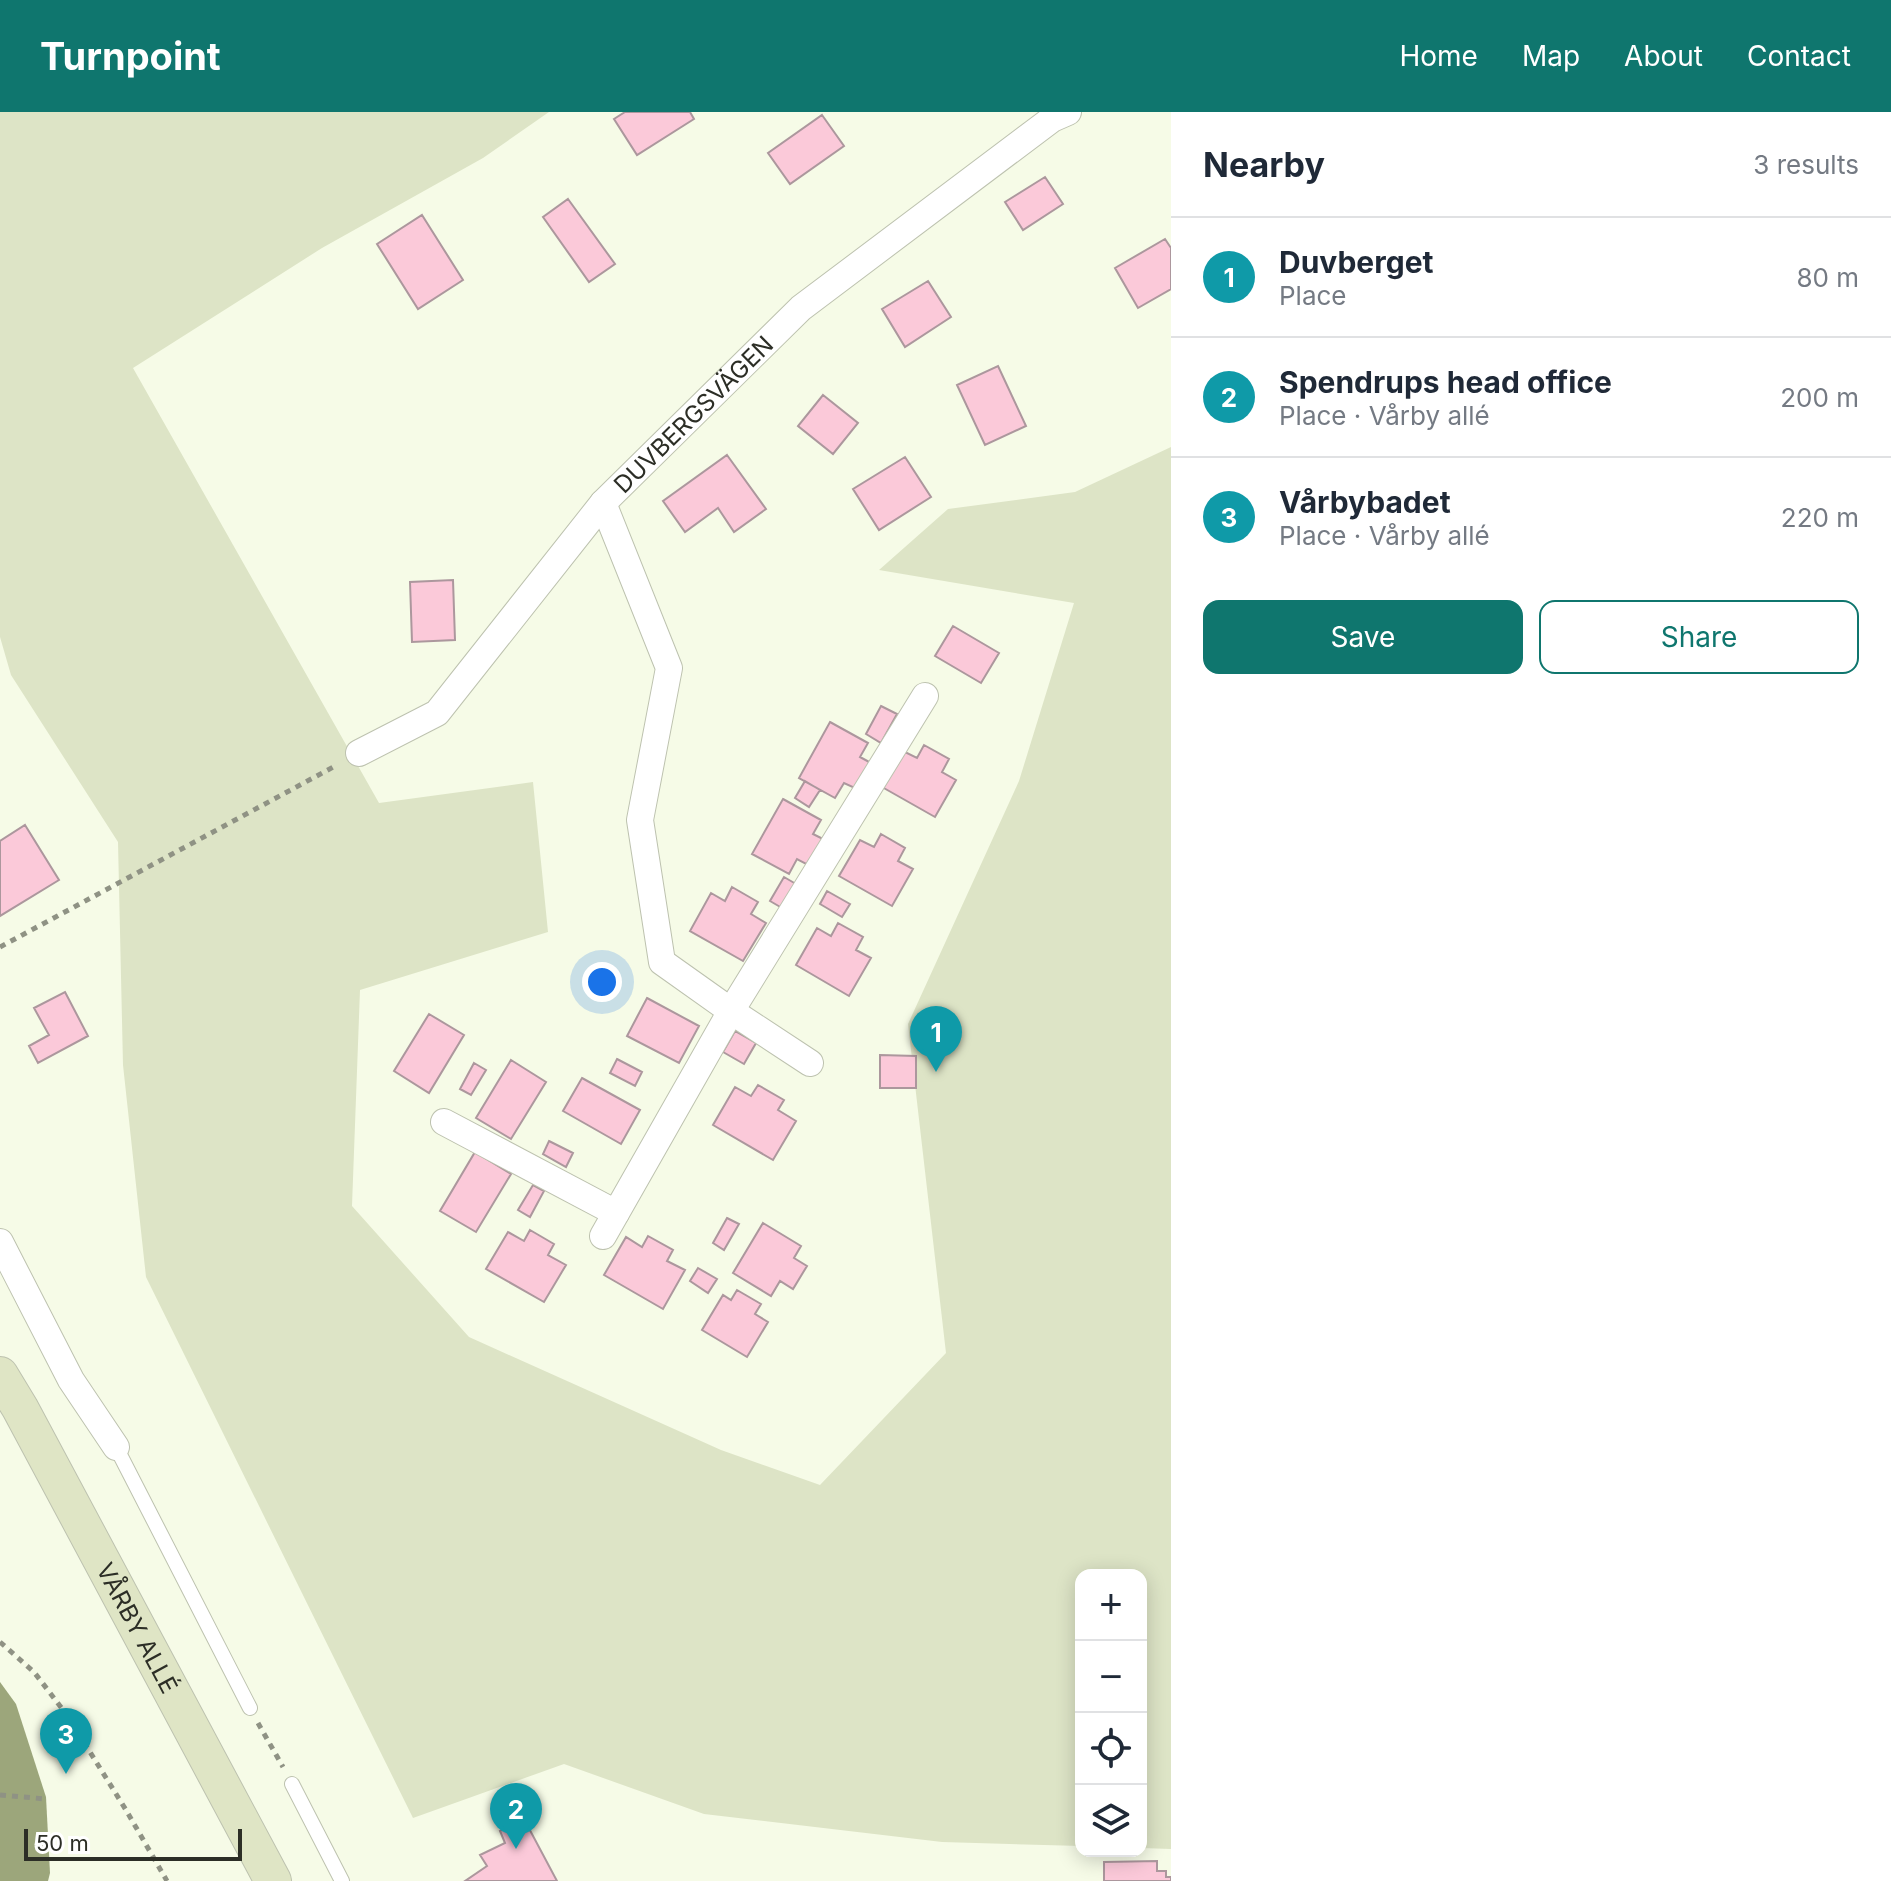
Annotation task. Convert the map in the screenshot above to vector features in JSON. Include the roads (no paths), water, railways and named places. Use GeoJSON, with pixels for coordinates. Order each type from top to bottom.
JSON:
{"type":"FeatureCollection","features":[{"type":"Feature","properties":{"kind":"street","name":"DUVBERGSVÄGEN"},"geometry":{"type":"LineString","coordinates":[[359,753],[437,713],[603,503],[801,308],[1056,114]]}},
{"type":"Feature","properties":{"kind":"street"},"geometry":{"type":"LineString","coordinates":[[603,503],[669,668],[640,820],[662,962],[810,1063]]}},
{"type":"Feature","properties":{"kind":"street"},"geometry":{"type":"LineString","coordinates":[[603,1236],[731,1011],[925,696]]}},
{"type":"Feature","properties":{"kind":"street"},"geometry":{"type":"LineString","coordinates":[[444,1122],[616,1213]]}},
{"type":"Feature","properties":{"kind":"street"},"geometry":{"type":"LineString","coordinates":[[0,1242],[71,1380],[116,1447]]}},
{"type":"Feature","properties":{"kind":"street","name":"VÅRBY ALLÉ"},"geometry":{"type":"LineString","coordinates":[[0,1375],[273,1881]]}},
{"type":"Feature","properties":{"kind":"lane"},"geometry":{"type":"LineString","coordinates":[[116,1447],[250,1708]]}},
{"type":"Feature","properties":{"kind":"lane"},"geometry":{"type":"LineString","coordinates":[[292,1784],[342,1881]]}},
{"type":"Feature","properties":{"kind":"place","name":"Duvberget"},"geometry":{"type":"Point","coordinates":[936,1072]}},
{"type":"Feature","properties":{"kind":"place","name":"Vårbybadet"},"geometry":{"type":"Point","coordinates":[66,1774]}},
{"type":"Feature","properties":{"kind":"place","name":"Spendrups head office"},"geometry":{"type":"Point","coordinates":[516,1849]}}]}
